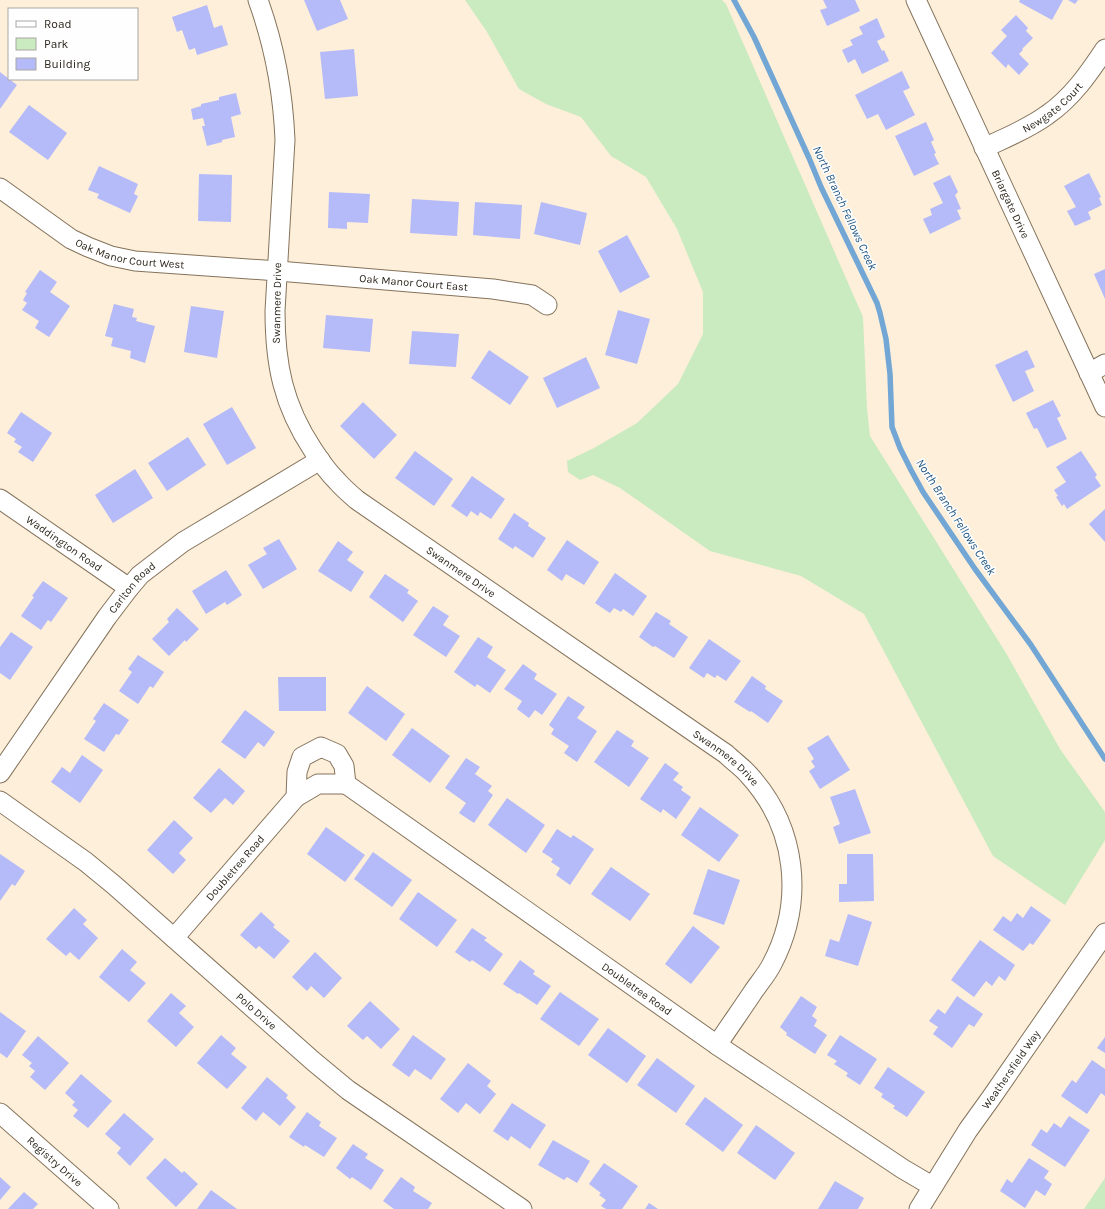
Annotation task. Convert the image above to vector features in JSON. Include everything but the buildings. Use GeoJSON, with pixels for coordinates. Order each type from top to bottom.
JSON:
{"type":"FeatureCollection","features":[{"type":"Feature","properties":{"kind":"street","name":"Swanmere Drive"},"geometry":{"type":"LineString","coordinates":[[258,0],[267,23],[274,50],[284,113],[285,140],[275,311],[277,355],[281,376],[294,417],[305,437],[320,460],[337,481],[357,500],[726,754],[748,773],[763,792],[777,817],[789,851],[792,886],[789,915],[783,939],[771,965],[717,1045]]}},
{"type":"Feature","properties":{"kind":"street","name":"Briargate Drive"},"geometry":{"type":"LineString","coordinates":[[916,0],[1105,408]]}},
{"type":"Feature","properties":{"kind":"street","name":"Newgate Court"},"geometry":{"type":"LineString","coordinates":[[984,148],[1032,125],[1048,115],[1067,99],[1105,49]]}},
{"type":"Feature","properties":{"kind":"street","name":"Oak Manor Court West"},"geometry":{"type":"LineString","coordinates":[[0,188],[72,239],[111,256],[135,261],[278,271]]}},
{"type":"Feature","properties":{"kind":"street","name":"Oak Manor Court East"},"geometry":{"type":"LineString","coordinates":[[278,271],[493,289],[532,295],[547,305]]}},
{"type":"Feature","properties":{"kind":"street"},"geometry":{"type":"LineString","coordinates":[[1088,373],[1105,364]]}},
{"type":"Feature","properties":{"kind":"street","name":"Carlton Road"},"geometry":{"type":"LineString","coordinates":[[0,773],[107,617],[140,575],[183,542],[320,460]]}},
{"type":"Feature","properties":{"kind":"street","name":"Waddington Road"},"geometry":{"type":"LineString","coordinates":[[0,499],[129,588]]}},
{"type":"Feature","properties":{"kind":"street"},"geometry":{"type":"LineString","coordinates":[[296,797],[297,772],[302,757],[321,747],[337,754],[344,766],[346,784]]}},
{"type":"Feature","properties":{"kind":"street","name":"Doubletree Road"},"geometry":{"type":"LineString","coordinates":[[174,938],[296,797],[318,784],[346,784],[717,1045],[903,1169],[932,1186]]}},
{"type":"Feature","properties":{"kind":"street","name":"Polo Drive"},"geometry":{"type":"LineString","coordinates":[[0,801],[86,862],[114,885],[348,1090],[522,1209]]}},
{"type":"Feature","properties":{"kind":"street","name":"Weathersfield Way"},"geometry":{"type":"LineString","coordinates":[[919,1209],[968,1130],[1105,933]]}},
{"type":"Feature","properties":{"kind":"street","name":"Registry Drive"},"geometry":{"type":"LineString","coordinates":[[0,1113],[109,1209]]}},
{"type":"Feature","properties":{"kind":"green space"},"geometry":{"type":"Polygon","coordinates":[[[465,0],[722,0],[726,4],[863,317],[867,408],[870,436],[1006,653],[1060,749],[1105,812],[1105,840],[1065,905],[993,856],[864,614],[801,576],[710,551],[620,488],[593,475],[580,480],[568,472],[567,461],[594,448],[637,423],[678,384],[703,334],[703,292],[677,229],[646,177],[611,156],[581,117],[546,104],[519,89],[487,32],[465,0]]]}},
{"type":"Feature","properties":{"kind":"green space"},"geometry":{"type":"Polygon","coordinates":[[[1105,1178],[1105,1209],[1084,1209],[1105,1178]]]}},
{"type":"Feature","properties":{"kind":"waterway","name":"North Branch Fellows Creek"},"geometry":{"type":"LineString","coordinates":[[734,0],[754,37],[821,187],[877,303],[886,339],[890,374],[892,427],[900,448],[923,492],[975,569],[1031,645],[1105,759]]}}]}
